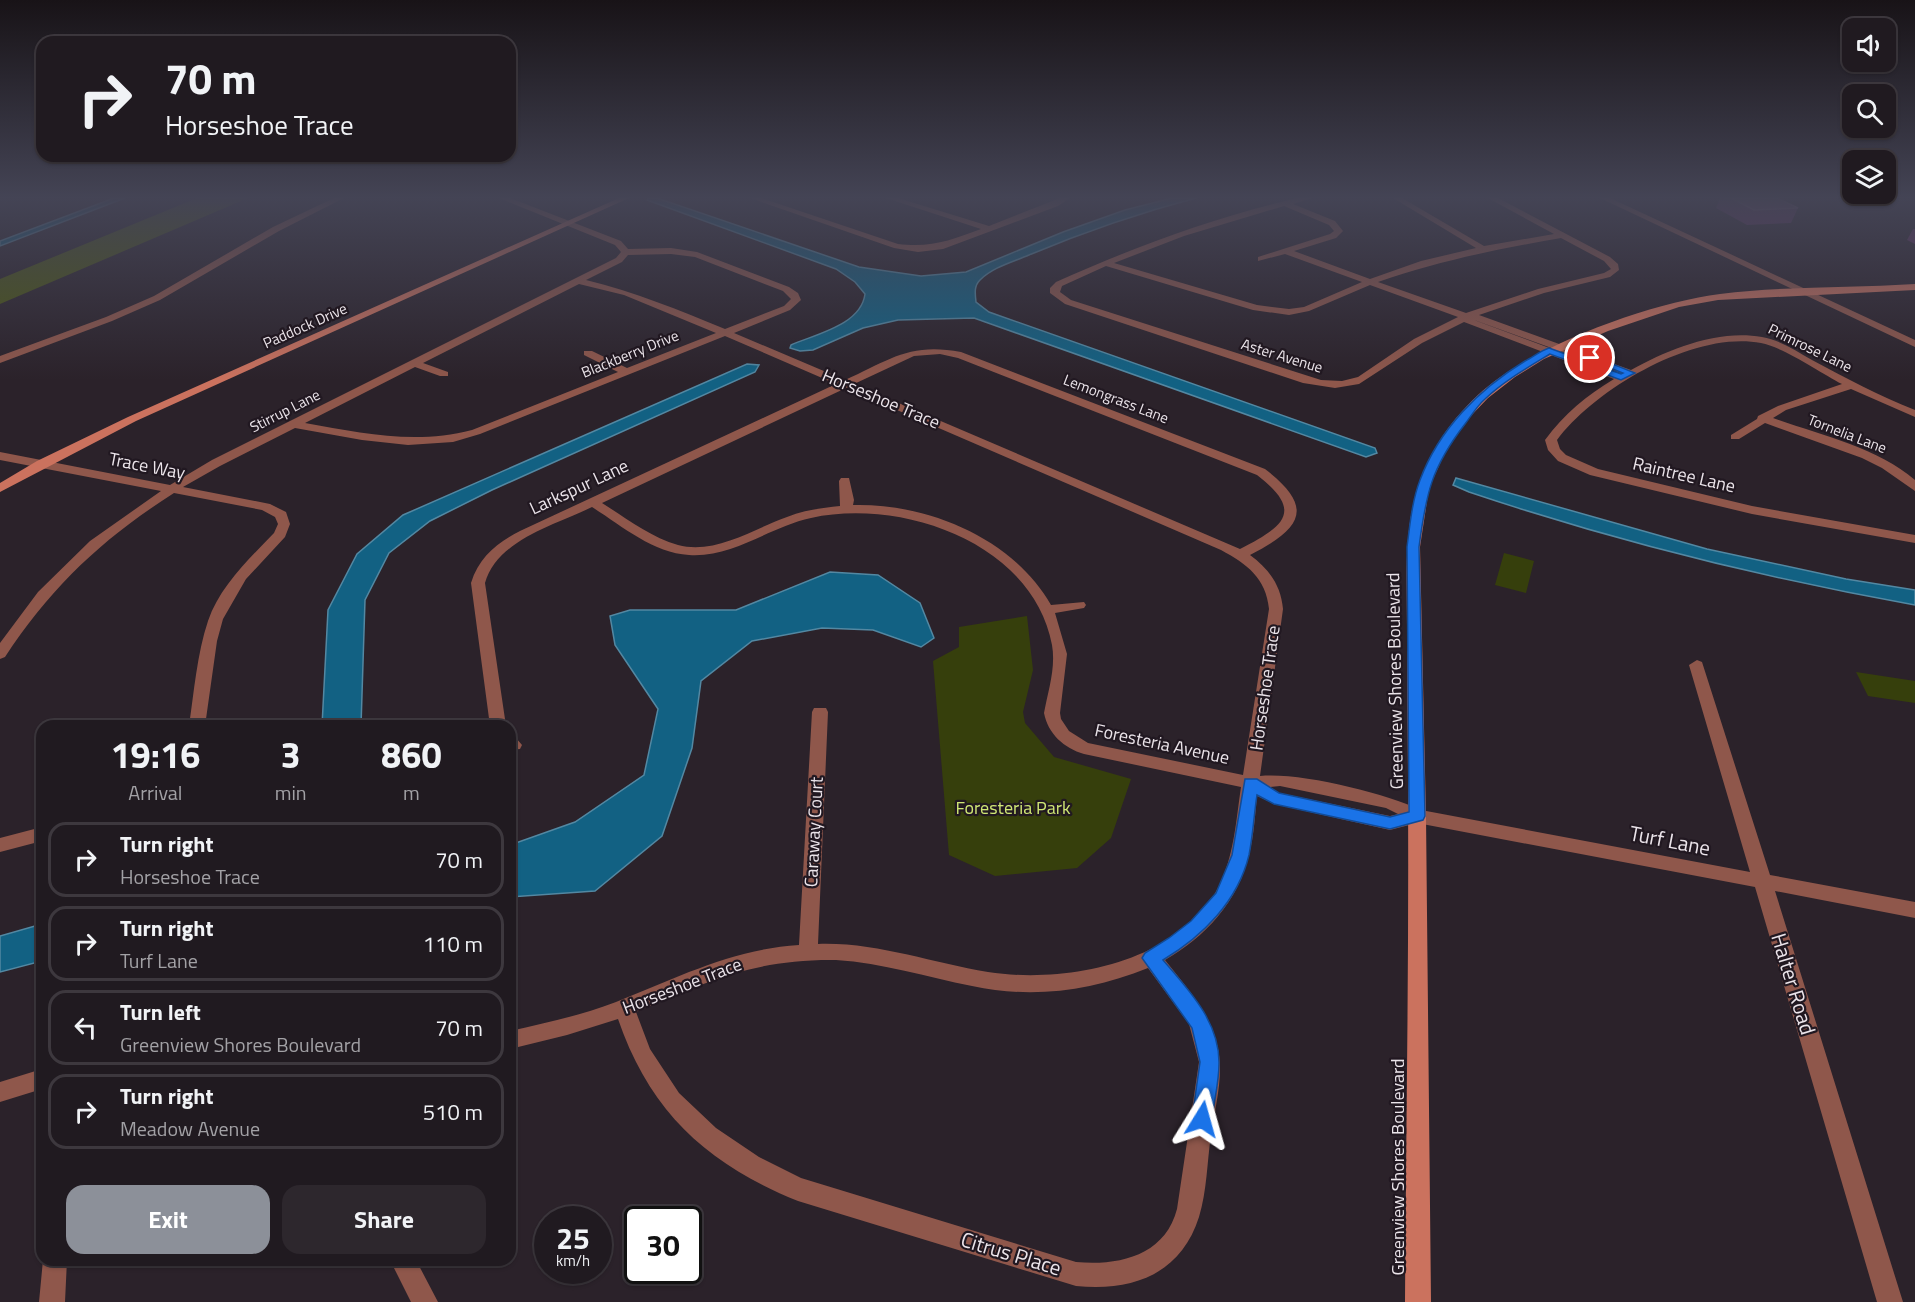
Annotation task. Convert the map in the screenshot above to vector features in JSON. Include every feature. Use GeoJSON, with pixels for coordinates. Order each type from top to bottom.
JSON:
{"type":"FeatureCollection","features":[{"type":"Feature","properties":{"kind":"street"},"geometry":{"type":"LineString","coordinates":[[0,360],[158,298],[225,259]]}},
{"type":"Feature","properties":{"kind":"street","name":"Paddock Drive"},"geometry":{"type":"LineString","coordinates":[[0,488],[42,464],[132,419],[491,259]]}},
{"type":"Feature","properties":{"kind":"street","name":"Stirrup Lane"},"geometry":{"type":"LineString","coordinates":[[0,654],[21,621],[68,568],[117,526],[171,489],[216,463],[621,259]]}},
{"type":"Feature","properties":{"kind":"street","name":"Blackberry Drive"},"geometry":{"type":"LineString","coordinates":[[294,424],[402,442],[445,440],[478,431],[725,333],[792,305],[796,300],[795,295],[786,288],[707,259]]}},
{"type":"Feature","properties":{"kind":"street","name":"Aster Avenue"},"geometry":{"type":"LineString","coordinates":[[1115,259],[1059,284],[1054,291],[1056,296],[1106,315],[1307,381],[1323,384],[1345,384],[1362,379],[1419,338],[1464,316],[1532,292],[1607,274],[1615,270],[1615,266],[1607,259]]}},
{"type":"Feature","properties":{"kind":"street"},"geometry":{"type":"LineString","coordinates":[[1306,259],[1464,316],[1470,322],[1626,375]]}},
{"type":"Feature","properties":{"kind":"street"},"geometry":{"type":"LineString","coordinates":[[1104,263],[1276,312],[1306,309],[1369,282],[1443,259]]}},
{"type":"Feature","properties":{"kind":"street"},"geometry":{"type":"LineString","coordinates":[[1724,259],[1783,289],[1804,292],[1915,344]]}},
{"type":"Feature","properties":{"kind":"street","name":"Greenview Shores Boulevard"},"geometry":{"type":"LineString","coordinates":[[1418,1302],[1417,816],[1413,547],[1418,507],[1426,480],[1440,449],[1480,398],[1506,377],[1553,349],[1605,328],[1689,302],[1783,289],[1915,279]]}},
{"type":"Feature","properties":{"kind":"street","name":"Horseshoe Trace"},"geometry":{"type":"LineString","coordinates":[[516,1039],[566,1027],[624,1008],[733,964],[766,957],[808,952],[868,955],[974,979],[1040,985],[1089,979],[1120,971],[1151,958],[1176,943],[1197,926],[1222,897],[1233,877],[1240,855],[1276,599],[1267,578],[1240,555],[645,299],[579,280]]}},
{"type":"Feature","properties":{"kind":"street","name":"Greenview Shores Boulevard"},"geometry":{"type":"LineString","coordinates":[[1783,289],[1804,292],[1915,287]]}},
{"type":"Feature","properties":{"kind":"street","name":"Primrose Lane"},"geometry":{"type":"LineString","coordinates":[[1626,375],[1695,347],[1733,337],[1747,337],[1769,342],[1851,385],[1915,414]]}},
{"type":"Feature","properties":{"kind":"street","name":"Lemongrass Lane"},"geometry":{"type":"LineString","coordinates":[[845,384],[906,355],[926,351],[946,352],[1249,466],[1280,486],[1286,494],[1291,512],[1284,528],[1277,535],[1240,555]]}},
{"type":"Feature","properties":{"kind":"street"},"geometry":{"type":"LineString","coordinates":[[588,353],[627,372]]}},
{"type":"Feature","properties":{"kind":"street"},"geometry":{"type":"LineString","coordinates":[[415,363],[444,374]]}},
{"type":"Feature","properties":{"kind":"street","name":"Raintree Lane"},"geometry":{"type":"LineString","coordinates":[[1626,375],[1578,409],[1553,437],[1551,446],[1562,458],[1594,472],[1693,497],[1814,522],[1915,539]]}},
{"type":"Feature","properties":{"kind":"street","name":"Larkspur Lane"},"geometry":{"type":"LineString","coordinates":[[497,720],[478,588],[482,571],[489,559],[508,543],[845,384]]}},
{"type":"Feature","properties":{"kind":"street"},"geometry":{"type":"LineString","coordinates":[[1735,437],[1762,418],[1803,399],[1851,385]]}},
{"type":"Feature","properties":{"kind":"street","name":"Tornelia Lane"},"geometry":{"type":"LineString","coordinates":[[1762,418],[1882,463],[1904,476],[1915,487]]}},
{"type":"Feature","properties":{"kind":"street","name":"Trace Way"},"geometry":{"type":"LineString","coordinates":[[0,456],[266,507],[278,512],[283,519],[280,534],[240,577],[216,619],[210,641],[198,720]]}},
{"type":"Feature","properties":{"kind":"street"},"geometry":{"type":"LineString","coordinates":[[845,482],[848,500],[846,509]]}},
{"type":"Feature","properties":{"kind":"street","name":"Foresteria Avenue"},"geometry":{"type":"LineString","coordinates":[[592,502],[663,544],[696,551],[730,545],[790,519],[846,509],[880,510],[916,516],[941,524],[992,551],[1016,570],[1032,586],[1047,610],[1059,646],[1061,668],[1053,706],[1053,720],[1067,739],[1095,751],[1251,783]]}},
{"type":"Feature","properties":{"kind":"street"},"geometry":{"type":"LineString","coordinates":[[1047,610],[1079,605]]}},
{"type":"Feature","properties":{"kind":"street","name":"Halter Road"},"geometry":{"type":"LineString","coordinates":[[1696,665],[1890,1302]]}},
{"type":"Feature","properties":{"kind":"street","name":"Caraway Court"},"geometry":{"type":"LineString","coordinates":[[808,952],[820,712]]}},
{"type":"Feature","properties":{"kind":"street","name":"Turf Lane"},"geometry":{"type":"LineString","coordinates":[[1251,783],[1274,798],[1390,823],[1417,816],[1915,910]]}},
{"type":"Feature","properties":{"kind":"street"},"geometry":{"type":"LineString","coordinates":[[0,844],[36,835]]}},
{"type":"Feature","properties":{"kind":"street","name":"Citrus Place"},"geometry":{"type":"LineString","coordinates":[[624,1008],[642,1054],[669,1097],[697,1127],[730,1154],[770,1177],[798,1189],[1076,1274],[1094,1278],[1112,1277],[1129,1274],[1145,1267],[1171,1246],[1180,1233],[1190,1203],[1210,1062],[1202,1025],[1196,1014],[1151,958]]}},
{"type":"Feature","properties":{"kind":"street"},"geometry":{"type":"LineString","coordinates":[[0,1092],[36,1081]]}},
{"type":"Feature","properties":{"kind":"street"},"geometry":{"type":"LineString","coordinates":[[52,1302],[55,1266]]}},
{"type":"Feature","properties":{"kind":"street"},"geometry":{"type":"LineString","coordinates":[[405,1266],[425,1302]]}},
{"type":"Feature","properties":{"kind":"green space"},"geometry":{"type":"Polygon","coordinates":[[[49,259],[106,259],[0,304],[0,279],[49,259]]]}},
{"type":"Feature","properties":{"kind":"green space"},"geometry":{"type":"Polygon","coordinates":[[[1504,553],[1534,561],[1526,593],[1495,585],[1504,553]]]}},
{"type":"Feature","properties":{"kind":"green space","name":"Foresteria Park"},"geometry":{"type":"Polygon","coordinates":[[[1027,616],[1033,670],[1023,712],[1025,723],[1054,757],[1131,779],[1111,838],[1077,868],[995,876],[949,855],[933,661],[959,647],[959,627],[1027,616]]]}},
{"type":"Feature","properties":{"kind":"green space"},"geometry":{"type":"Polygon","coordinates":[[[1856,672],[1915,681],[1915,703],[1868,696],[1856,672]]]}},
{"type":"Feature","properties":{"kind":"water"},"geometry":{"type":"Polygon","coordinates":[[[808,259],[835,259],[859,267],[921,276],[966,272],[998,259],[1020,259],[985,275],[978,282],[975,290],[976,302],[989,312],[1375,448],[1377,453],[1366,457],[974,318],[898,320],[863,328],[813,350],[800,351],[790,348],[791,345],[836,327],[855,314],[862,305],[865,294],[855,282],[836,269],[808,259]]]}},
{"type":"Feature","properties":{"kind":"water"},"geometry":{"type":"Polygon","coordinates":[[[747,364],[759,365],[755,372],[492,490],[430,521],[389,553],[365,600],[361,720],[322,720],[328,610],[357,554],[403,515],[747,364]]]}},
{"type":"Feature","properties":{"kind":"water"},"geometry":{"type":"Polygon","coordinates":[[[1456,478],[1707,549],[1846,579],[1915,590],[1915,605],[1802,583],[1690,557],[1579,527],[1469,492],[1453,485],[1456,478]]]}},
{"type":"Feature","properties":{"kind":"water"},"geometry":{"type":"Polygon","coordinates":[[[830,572],[878,575],[920,603],[934,638],[921,647],[873,630],[822,628],[752,641],[701,681],[692,748],[662,836],[595,891],[516,897],[516,843],[575,822],[644,775],[658,709],[615,645],[610,616],[630,610],[736,610],[830,572]]]}},
{"type":"Feature","properties":{"kind":"water"},"geometry":{"type":"Polygon","coordinates":[[[36,926],[36,963],[0,972],[0,936],[36,926]]]}},
{"type":"Feature","properties":{"kind":"route"},"geometry":{"type":"LineString","coordinates":[[1202,1119],[1210,1062],[1202,1025],[1187,1002],[1151,958],[1176,943],[1197,926],[1215,908],[1222,897],[1233,877],[1240,855],[1251,783],[1274,798],[1390,823],[1417,816],[1413,547],[1418,507],[1426,480],[1440,449],[1480,398],[1506,377],[1549,351],[1621,378],[1630,373],[1590,358]]}}]}
